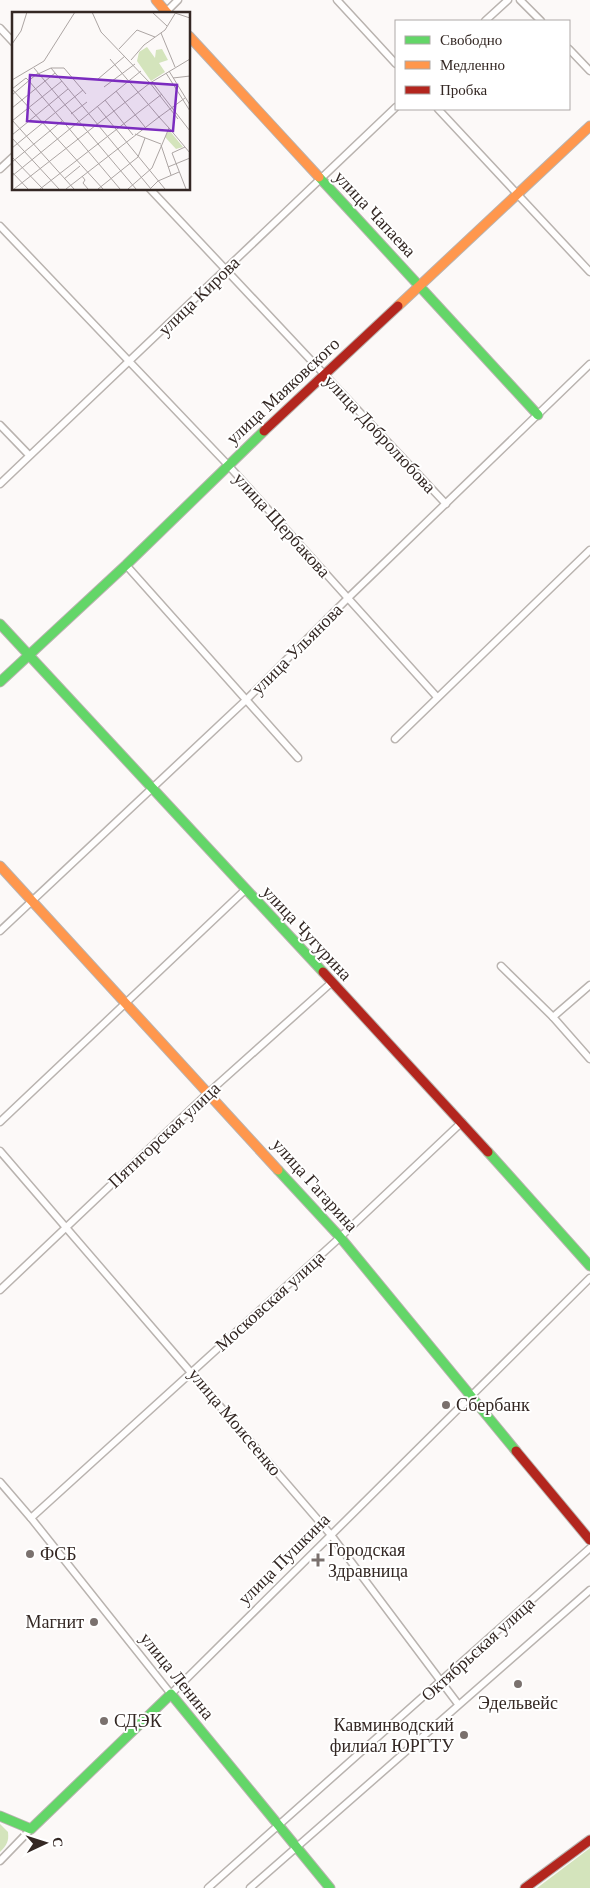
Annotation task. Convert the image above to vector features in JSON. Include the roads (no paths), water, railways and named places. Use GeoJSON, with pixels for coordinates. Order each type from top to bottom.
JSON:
{"type":"FeatureCollection","features":[{"type":"Feature","properties":{"kind":"street"},"geometry":{"type":"LineString","coordinates":[[156,0],[165,12]]}},
{"type":"Feature","properties":{"kind":"street"},"geometry":{"type":"LineString","coordinates":[[167,12],[178,0]]}},
{"type":"Feature","properties":{"kind":"street"},"geometry":{"type":"LineString","coordinates":[[337,0],[395,63]]}},
{"type":"Feature","properties":{"kind":"street"},"geometry":{"type":"LineString","coordinates":[[487,20],[508,0]]}},
{"type":"Feature","properties":{"kind":"street"},"geometry":{"type":"LineString","coordinates":[[520,0],[540,20]]}},
{"type":"Feature","properties":{"kind":"street"},"geometry":{"type":"LineString","coordinates":[[0,28],[12,41]]}},
{"type":"Feature","properties":{"kind":"street","name":"улица Чапаева"},"geometry":{"type":"LineString","coordinates":[[190,37],[538,415]]}},
{"type":"Feature","properties":{"kind":"street"},"geometry":{"type":"LineString","coordinates":[[570,50],[590,71]]}},
{"type":"Feature","properties":{"kind":"street","name":"улица Кирова"},"geometry":{"type":"LineString","coordinates":[[0,484],[395,108]]}},
{"type":"Feature","properties":{"kind":"street"},"geometry":{"type":"LineString","coordinates":[[439,110],[590,272]]}},
{"type":"Feature","properties":{"kind":"street","name":"улица Маяковского"},"geometry":{"type":"LineString","coordinates":[[0,682],[126,565],[324,374],[590,126]]}},
{"type":"Feature","properties":{"kind":"street"},"geometry":{"type":"LineString","coordinates":[[0,169],[12,158]]}},
{"type":"Feature","properties":{"kind":"street","name":"улица Добролюбова"},"geometry":{"type":"LineString","coordinates":[[151,190],[446,504]]}},
{"type":"Feature","properties":{"kind":"street","name":"улица Щербакова"},"geometry":{"type":"LineString","coordinates":[[0,226],[228,465],[437,697]]}},
{"type":"Feature","properties":{"kind":"street","name":"улица Ульянова"},"geometry":{"type":"LineString","coordinates":[[0,931],[152,786],[246,700],[348,598],[590,364]]}},
{"type":"Feature","properties":{"kind":"street"},"geometry":{"type":"LineString","coordinates":[[0,425],[29,455]]}},
{"type":"Feature","properties":{"kind":"street"},"geometry":{"type":"LineString","coordinates":[[395,739],[590,550]]}},
{"type":"Feature","properties":{"kind":"street"},"geometry":{"type":"LineString","coordinates":[[126,565],[298,758]]}},
{"type":"Feature","properties":{"kind":"street","name":"улица Чугурина"},"geometry":{"type":"LineString","coordinates":[[0,624],[152,786],[331,984],[462,1122],[590,1266]]}},
{"type":"Feature","properties":{"kind":"street","name":"улица Гагарина"},"geometry":{"type":"LineString","coordinates":[[0,866],[340,1237],[590,1540]]}},
{"type":"Feature","properties":{"kind":"street"},"geometry":{"type":"LineString","coordinates":[[0,1122],[127,1004],[245,890]]}},
{"type":"Feature","properties":{"kind":"street"},"geometry":{"type":"LineString","coordinates":[[501,966],[553,1017],[590,1059]]}},
{"type":"Feature","properties":{"kind":"street","name":"Пятигорская улица"},"geometry":{"type":"LineString","coordinates":[[0,1290],[208,1093],[331,984]]}},
{"type":"Feature","properties":{"kind":"street"},"geometry":{"type":"LineString","coordinates":[[553,1017],[590,985]]}},
{"type":"Feature","properties":{"kind":"street","name":"Московская улица"},"geometry":{"type":"LineString","coordinates":[[31,1518],[340,1237],[462,1122]]}},
{"type":"Feature","properties":{"kind":"street","name":"улица Моисеенко"},"geometry":{"type":"LineString","coordinates":[[0,1151],[331,1535],[458,1704]]}},
{"type":"Feature","properties":{"kind":"street","name":"улица Пушкина"},"geometry":{"type":"LineString","coordinates":[[0,1861],[590,1278]]}},
{"type":"Feature","properties":{"kind":"street","name":"улица Ленина"},"geometry":{"type":"LineString","coordinates":[[0,1482],[31,1518],[277,1826],[330,1888]]}},
{"type":"Feature","properties":{"kind":"street","name":"Октябрьская улица"},"geometry":{"type":"LineString","coordinates":[[208,1888],[590,1548]]}},
{"type":"Feature","properties":{"kind":"street","name":"Октябрьская улица"},"geometry":{"type":"LineString","coordinates":[[250,1888],[590,1590]]}},
{"type":"Feature","properties":{"kind":"street"},"geometry":{"type":"LineString","coordinates":[[0,1816],[31,1829]]}},
{"type":"Feature","properties":{"kind":"street"},"geometry":{"type":"LineString","coordinates":[[525,1888],[590,1840]]}},
{"type":"Feature","properties":{"kind":"place","name":"Сбербанк"},"geometry":{"type":"Point","coordinates":[446,1405]}},
{"type":"Feature","properties":{"kind":"place","name":"ФСБ"},"geometry":{"type":"Point","coordinates":[30,1554]}},
{"type":"Feature","properties":{"kind":"place","name":"Городская Здравница"},"geometry":{"type":"Point","coordinates":[318,1560]}},
{"type":"Feature","properties":{"kind":"place","name":"Магнит"},"geometry":{"type":"Point","coordinates":[94,1622]}},
{"type":"Feature","properties":{"kind":"place","name":"Эдельвейс"},"geometry":{"type":"Point","coordinates":[518,1684]}},
{"type":"Feature","properties":{"kind":"place","name":"СДЭК"},"geometry":{"type":"Point","coordinates":[104,1721]}},
{"type":"Feature","properties":{"kind":"place","name":"Кавминводский филиал ЮРГТУ"},"geometry":{"type":"Point","coordinates":[464,1735]}}]}
